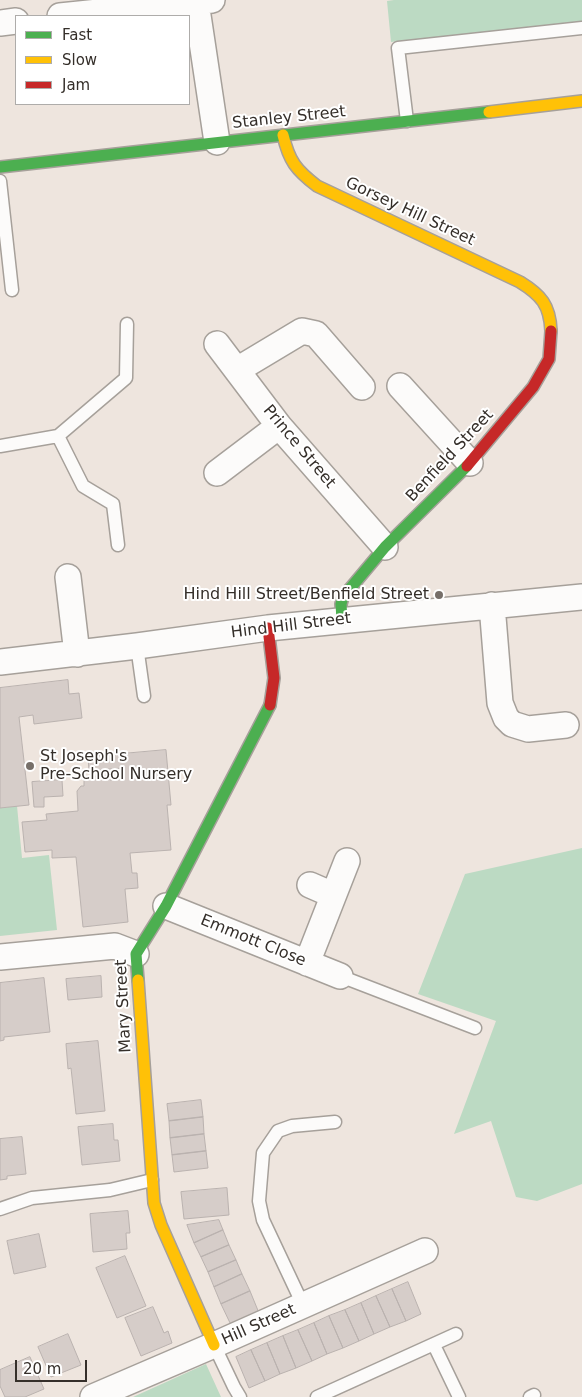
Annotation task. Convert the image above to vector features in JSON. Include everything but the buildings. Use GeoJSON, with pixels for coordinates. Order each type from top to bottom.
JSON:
{"type":"FeatureCollection","features":[{"type":"Feature","properties":{"kind":"street"},"geometry":{"type":"LineString","coordinates":[[69,15],[189,2],[217,142]]}},
{"type":"Feature","properties":{"kind":"street"},"geometry":{"type":"LineString","coordinates":[[0,23],[15,21]]}},
{"type":"Feature","properties":{"kind":"street","name":"Stanley Street"},"geometry":{"type":"LineString","coordinates":[[0,167],[582,101]]}},
{"type":"Feature","properties":{"kind":"street","name":"Gorsey Hill Street"},"geometry":{"type":"LineString","coordinates":[[283,135],[290,162],[300,174],[317,186],[520,282],[536,292],[543,300]]}},
{"type":"Feature","properties":{"kind":"street","name":"Benfield Street"},"geometry":{"type":"LineString","coordinates":[[342,620],[341,604],[343,597],[385,547],[470,462],[533,387],[549,360],[551,329],[549,314],[543,300]]}},
{"type":"Feature","properties":{"kind":"street"},"geometry":{"type":"LineString","coordinates":[[237,370],[302,331],[316,334],[362,387]]}},
{"type":"Feature","properties":{"kind":"street","name":"Prince Street"},"geometry":{"type":"LineString","coordinates":[[217,344],[279,426],[385,547]]}},
{"type":"Feature","properties":{"kind":"street"},"geometry":{"type":"LineString","coordinates":[[400,386],[470,462]]}},
{"type":"Feature","properties":{"kind":"street"},"geometry":{"type":"LineString","coordinates":[[217,474],[279,426]]}},
{"type":"Feature","properties":{"kind":"street"},"geometry":{"type":"LineString","coordinates":[[68,578],[77,654]]}},
{"type":"Feature","properties":{"kind":"street","name":"Hind Hill Street"},"geometry":{"type":"LineString","coordinates":[[0,662],[77,654],[268,628],[582,597]]}},
{"type":"Feature","properties":{"kind":"street"},"geometry":{"type":"LineString","coordinates":[[492,605],[500,703],[506,718],[512,724],[528,729],[566,725]]}},
{"type":"Feature","properties":{"kind":"street","name":"Mary Street"},"geometry":{"type":"LineString","coordinates":[[214,1345],[161,1225],[154,1203],[136,954],[166,906],[269,707],[275,687],[275,676],[268,628]]}},
{"type":"Feature","properties":{"kind":"street"},"geometry":{"type":"LineString","coordinates":[[306,963],[347,861]]}},
{"type":"Feature","properties":{"kind":"street"},"geometry":{"type":"LineString","coordinates":[[310,885],[333,895]]}},
{"type":"Feature","properties":{"kind":"street","name":"Emmott Close"},"geometry":{"type":"LineString","coordinates":[[166,906],[340,976]]}},
{"type":"Feature","properties":{"kind":"street"},"geometry":{"type":"LineString","coordinates":[[0,958],[115,946],[136,954]]}},
{"type":"Feature","properties":{"kind":"street","name":"Hill Street"},"geometry":{"type":"LineString","coordinates":[[92,1397],[425,1251]]}},
{"type":"Feature","properties":{"kind":"lane"},"geometry":{"type":"LineString","coordinates":[[407,121],[398,48],[582,28]]}},
{"type":"Feature","properties":{"kind":"lane"},"geometry":{"type":"LineString","coordinates":[[0,181],[12,290]]}},
{"type":"Feature","properties":{"kind":"lane"},"geometry":{"type":"LineString","coordinates":[[0,446],[58,436],[126,378],[128,324]]}},
{"type":"Feature","properties":{"kind":"lane"},"geometry":{"type":"LineString","coordinates":[[58,436],[83,486],[113,504],[118,545]]}},
{"type":"Feature","properties":{"kind":"lane"},"geometry":{"type":"LineString","coordinates":[[137,646],[144,696]]}},
{"type":"Feature","properties":{"kind":"lane"},"geometry":{"type":"LineString","coordinates":[[340,976],[475,1028]]}},
{"type":"Feature","properties":{"kind":"lane"},"geometry":{"type":"LineString","coordinates":[[304,1305],[263,1220],[259,1201],[264,1153],[278,1131],[292,1126],[335,1122]]}},
{"type":"Feature","properties":{"kind":"lane"},"geometry":{"type":"LineString","coordinates":[[0,1210],[32,1198],[110,1190],[152,1180]]}},
{"type":"Feature","properties":{"kind":"lane"},"geometry":{"type":"LineString","coordinates":[[317,1397],[456,1334]]}},
{"type":"Feature","properties":{"kind":"lane"},"geometry":{"type":"LineString","coordinates":[[214,1345],[240,1397]]}},
{"type":"Feature","properties":{"kind":"lane"},"geometry":{"type":"LineString","coordinates":[[434,1345],[459,1397]]}},
{"type":"Feature","properties":{"kind":"green space"},"geometry":{"type":"Polygon","coordinates":[[[582,0],[582,21],[391,42],[387,1],[582,0]]]}},
{"type":"Feature","properties":{"kind":"green space"},"geometry":{"type":"Polygon","coordinates":[[[17,806],[22,858],[49,855],[57,930],[0,936],[0,808],[17,806]]]}},
{"type":"Feature","properties":{"kind":"green space"},"geometry":{"type":"Polygon","coordinates":[[[582,848],[582,1184],[537,1201],[516,1197],[491,1121],[454,1134],[496,1021],[418,994],[465,874],[582,848]]]}},
{"type":"Feature","properties":{"kind":"green space"},"geometry":{"type":"Polygon","coordinates":[[[206,1364],[221,1397],[133,1397],[206,1364]]]}},
{"type":"Feature","properties":{"kind":"traffic: fast"},"geometry":{"type":"LineString","coordinates":[[0,167],[489,112]]}},
{"type":"Feature","properties":{"kind":"traffic: fast"},"geometry":{"type":"LineString","coordinates":[[342,620],[341,604],[343,597],[385,547],[467,466]]}},
{"type":"Feature","properties":{"kind":"traffic: fast"},"geometry":{"type":"LineString","coordinates":[[138,980],[136,954],[166,906],[270,705]]}},
{"type":"Feature","properties":{"kind":"traffic: slow"},"geometry":{"type":"LineString","coordinates":[[489,112],[582,101]]}},
{"type":"Feature","properties":{"kind":"traffic: slow"},"geometry":{"type":"LineString","coordinates":[[283,135],[294,164],[317,186],[520,282],[534,291],[543,302],[549,314],[551,331]]}},
{"type":"Feature","properties":{"kind":"traffic: slow"},"geometry":{"type":"LineString","coordinates":[[138,980],[154,1203],[161,1225],[214,1345]]}},
{"type":"Feature","properties":{"kind":"traffic: jam"},"geometry":{"type":"LineString","coordinates":[[467,466],[533,387],[549,359],[551,331]]}},
{"type":"Feature","properties":{"kind":"traffic: jam"},"geometry":{"type":"LineString","coordinates":[[268,628],[274,678],[270,705]]}},
{"type":"Feature","properties":{"kind":"place","name":"Hind Hill Street/Benfield Street"},"geometry":{"type":"Point","coordinates":[439,595]}},
{"type":"Feature","properties":{"kind":"place","name":"St Joseph's Pre-School Nursery"},"geometry":{"type":"Point","coordinates":[30,766]}}]}
